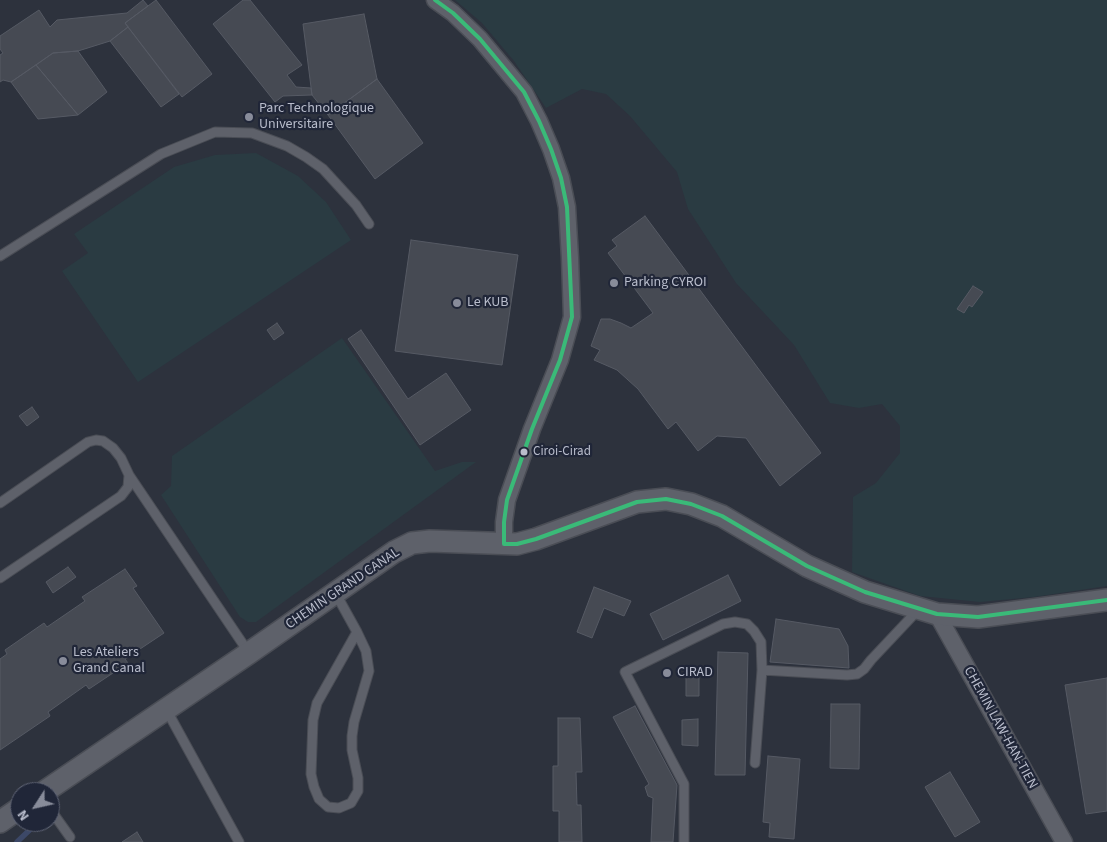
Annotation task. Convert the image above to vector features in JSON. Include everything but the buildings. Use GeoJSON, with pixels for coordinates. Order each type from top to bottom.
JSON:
{"type":"FeatureCollection","features":[{"type":"Feature","properties":{"kind":"street"},"geometry":{"type":"LineString","coordinates":[[435,0],[453,13],[480,39],[524,92],[551,149],[561,178],[566,207],[572,317],[560,360],[532,429],[507,500],[504,544]]}},
{"type":"Feature","properties":{"kind":"street","name":"CHEMIN GRAND CANAL"},"geometry":{"type":"LineString","coordinates":[[59,782],[336,594],[394,552],[412,543],[430,541],[516,544],[637,502],[666,499],[691,504],[722,516],[807,566],[865,592],[928,611],[978,617],[1107,600]]}},
{"type":"Feature","properties":{"kind":"street","name":"CHEMIN LAW-HAN-TIEN"},"geometry":{"type":"LineString","coordinates":[[928,611],[1064,842]]}},
{"type":"Feature","properties":{"kind":"lane"},"geometry":{"type":"LineString","coordinates":[[0,256],[161,154],[215,132],[252,133],[287,146],[306,157],[323,169],[356,205],[369,224]]}},
{"type":"Feature","properties":{"kind":"lane"},"geometry":{"type":"LineString","coordinates":[[0,503],[88,442],[104,441],[122,458],[128,475],[249,653]]}},
{"type":"Feature","properties":{"kind":"lane"},"geometry":{"type":"LineString","coordinates":[[0,578],[121,496],[128,487],[128,475]]}},
{"type":"Feature","properties":{"kind":"lane"},"geometry":{"type":"LineString","coordinates":[[336,594],[358,632],[366,652],[369,671],[354,722],[352,736],[352,750],[358,778],[358,791],[351,803],[339,808],[328,806],[319,799],[314,787],[311,774],[313,720],[317,703],[358,632]]}},
{"type":"Feature","properties":{"kind":"lane"},"geometry":{"type":"LineString","coordinates":[[762,670],[847,676],[857,674],[864,670],[872,660],[928,611]]}},
{"type":"Feature","properties":{"kind":"lane"},"geometry":{"type":"LineString","coordinates":[[684,842],[684,784],[625,672],[723,624],[735,622],[747,624],[754,631],[760,642],[762,670],[755,763]]}},
{"type":"Feature","properties":{"kind":"lane"},"geometry":{"type":"LineString","coordinates":[[166,709],[239,842]]}},
{"type":"Feature","properties":{"kind":"lane"},"geometry":{"type":"LineString","coordinates":[[60,823],[70,837]]}},
{"type":"Feature","properties":{"kind":"shaded area"},"geometry":{"type":"Polygon","coordinates":[[[455,0],[1107,0],[1107,586],[1034,597],[980,602],[920,596],[852,572],[853,497],[876,483],[900,453],[900,426],[882,404],[859,408],[830,403],[794,345],[736,283],[688,209],[677,172],[630,116],[606,94],[582,89],[546,108],[514,61],[482,23],[455,0]]]}},
{"type":"Feature","properties":{"kind":"shaded area"},"geometry":{"type":"Polygon","coordinates":[[[256,153],[298,176],[326,202],[351,240],[138,382],[62,271],[88,253],[74,234],[174,167],[215,155],[256,153]]]}},
{"type":"Feature","properties":{"kind":"shaded area"},"geometry":{"type":"Polygon","coordinates":[[[342,338],[435,471],[462,462],[476,462],[256,622],[248,622],[240,617],[161,495],[171,486],[172,456],[342,338]]]}},
{"type":"Feature","properties":{"kind":"waterway"},"geometry":{"type":"LineString","coordinates":[[17,842],[28,832]]}},
{"type":"Feature","properties":{"kind":"transit line"},"geometry":{"type":"LineString","coordinates":[[435,0],[453,13],[480,39],[524,92],[551,149],[561,178],[567,207],[572,317],[560,360],[532,429],[507,500],[504,544]]}},
{"type":"Feature","properties":{"kind":"transit line"},"geometry":{"type":"LineString","coordinates":[[504,544],[517,544],[536,539],[637,502],[666,499],[691,504],[722,516],[807,566],[865,592],[937,614],[978,617],[1107,600]]}},
{"type":"Feature","properties":{"kind":"place","name":"Parc Technologique Universitaire"},"geometry":{"type":"Point","coordinates":[249,117]}},
{"type":"Feature","properties":{"kind":"place","name":"Parking CYROI"},"geometry":{"type":"Point","coordinates":[614,283]}},
{"type":"Feature","properties":{"kind":"place","name":"Le KUB"},"geometry":{"type":"Point","coordinates":[457,303]}},
{"type":"Feature","properties":{"kind":"place","name":"Ciroi-Cirad"},"geometry":{"type":"Point","coordinates":[524,452]}},
{"type":"Feature","properties":{"kind":"place","name":"Les Ateliers Grand Canal"},"geometry":{"type":"Point","coordinates":[63,661]}},
{"type":"Feature","properties":{"kind":"place","name":"CIRAD"},"geometry":{"type":"Point","coordinates":[667,673]}}]}
